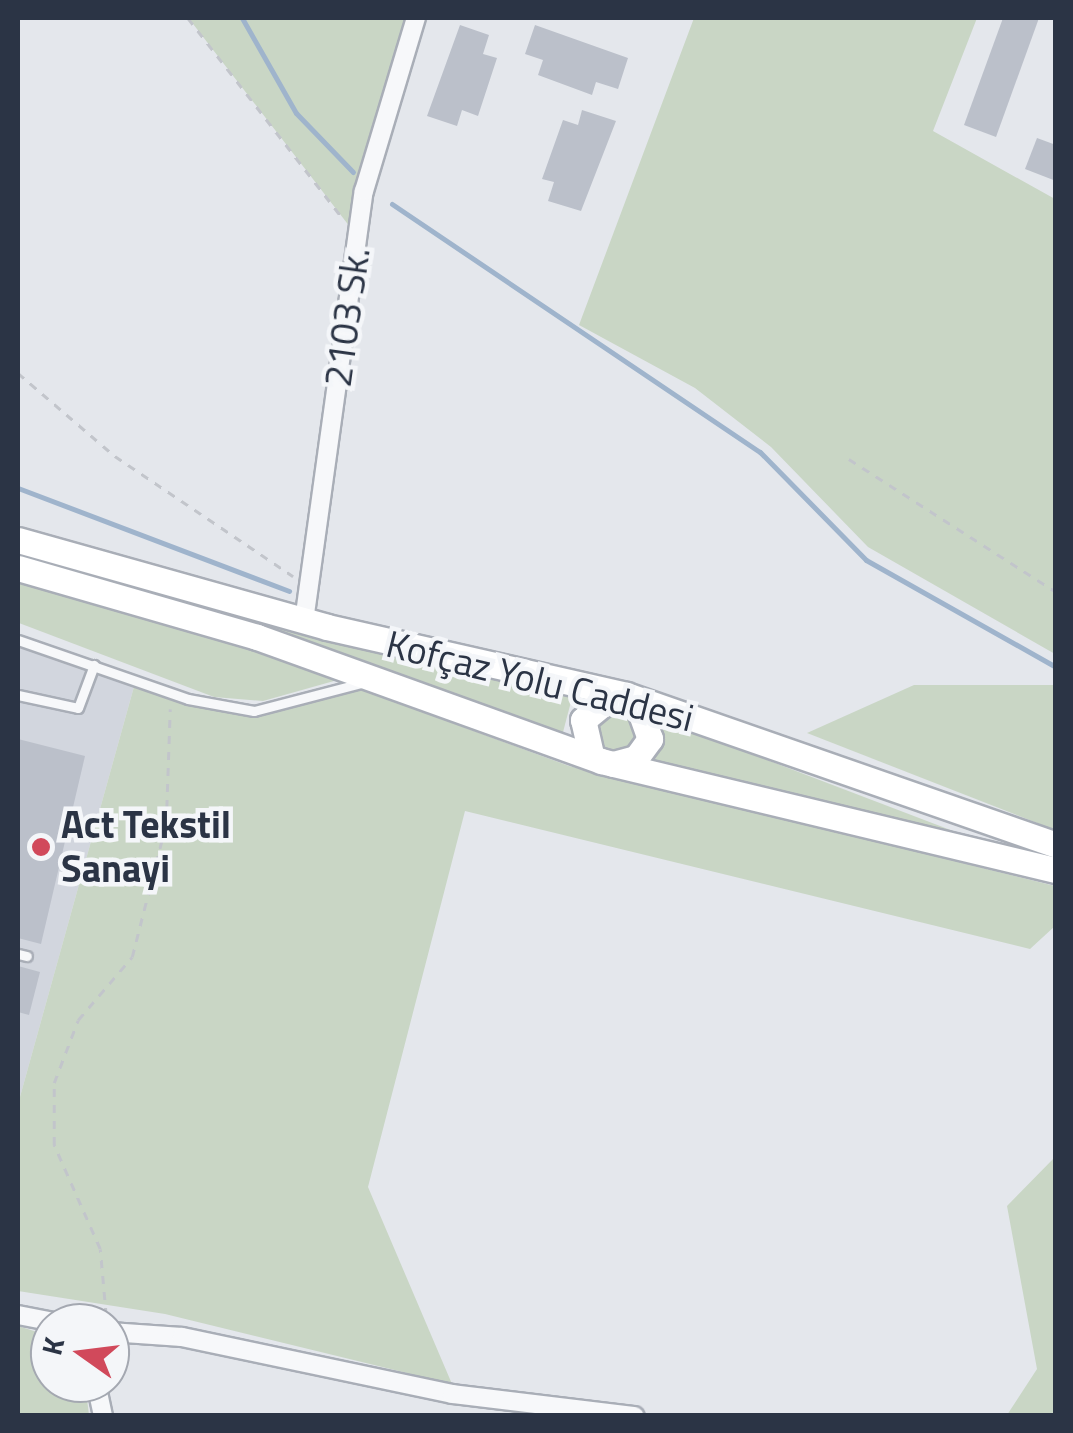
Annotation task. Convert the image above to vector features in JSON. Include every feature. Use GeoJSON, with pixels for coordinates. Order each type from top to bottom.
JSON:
{"type":"FeatureCollection","features":[{"type":"Feature","properties":{"kind":"main road","name":"Kofçaz Yolu Caddesi"},"geometry":{"type":"LineString","coordinates":[[18,540],[304,622],[625,697],[1056,846]]}},
{"type":"Feature","properties":{"kind":"main road","name":"Kofçaz Yolu Caddesi"},"geometry":{"type":"LineString","coordinates":[[18,568],[375,679],[602,759],[1056,870]]}},
{"type":"Feature","properties":{"kind":"main road"},"geometry":{"type":"LineString","coordinates":[[625,697],[650,739],[636,758],[602,759],[582,720],[625,697]]}},
{"type":"Feature","properties":{"kind":"street","name":"2103 Sk."},"geometry":{"type":"LineString","coordinates":[[304,622],[358,236],[416,18]]}},
{"type":"Feature","properties":{"kind":"street"},"geometry":{"type":"LineString","coordinates":[[130,1333],[182,1337],[452,1394],[635,1416]]}},
{"type":"Feature","properties":{"kind":"lane"},"geometry":{"type":"LineString","coordinates":[[18,640],[171,692],[254,711],[375,679]]}},
{"type":"Feature","properties":{"kind":"lane"},"geometry":{"type":"LineString","coordinates":[[18,694],[78,708],[94,665]]}},
{"type":"Feature","properties":{"kind":"path"},"geometry":{"type":"LineString","coordinates":[[188,18],[358,236]]}},
{"type":"Feature","properties":{"kind":"path"},"geometry":{"type":"LineString","coordinates":[[18,373],[276,572],[310,580]]}},
{"type":"Feature","properties":{"kind":"path"},"geometry":{"type":"LineString","coordinates":[[848,460],[1056,592]]}},
{"type":"Feature","properties":{"kind":"path"},"geometry":{"type":"LineString","coordinates":[[108,1303],[110,1293],[100,1249],[54,1144],[54,1083],[78,1020],[132,956],[166,824],[171,692]]}},
{"type":"Feature","properties":{"kind":"shaded area"},"geometry":{"type":"Polygon","coordinates":[[[18,642],[135,683],[18,1104],[18,642]]]}},
{"type":"Feature","properties":{"kind":"green space"},"geometry":{"type":"Polygon","coordinates":[[[408,18],[350,227],[190,20],[408,18]]]}},
{"type":"Feature","properties":{"kind":"green space"},"geometry":{"type":"Polygon","coordinates":[[[694,18],[977,18],[933,131],[1055,199],[1055,654],[868,547],[771,447],[695,388],[579,325],[694,18]]]}},
{"type":"Feature","properties":{"kind":"green space"},"geometry":{"type":"Polygon","coordinates":[[[18,580],[200,631],[341,679],[263,701],[214,697],[19,623],[18,580]]]}},
{"type":"Feature","properties":{"kind":"green space"},"geometry":{"type":"Polygon","coordinates":[[[250,622],[573,694],[562,736],[250,622]]]}},
{"type":"Feature","properties":{"kind":"green space"},"geometry":{"type":"Polygon","coordinates":[[[135,683],[255,716],[360,689],[569,766],[1055,886],[1055,926],[1030,949],[465,811],[368,1187],[452,1384],[130,1309],[130,1303],[95,1303],[18,1291],[18,1104],[135,683]]]}},
{"type":"Feature","properties":{"kind":"green space"},"geometry":{"type":"Polygon","coordinates":[[[914,685],[1055,685],[1055,830],[807,733],[914,685]]]}},
{"type":"Feature","properties":{"kind":"green space"},"geometry":{"type":"Polygon","coordinates":[[[616,708],[631,714],[637,729],[631,744],[616,750],[601,744],[595,729],[601,714],[616,708]]]}},
{"type":"Feature","properties":{"kind":"green space"},"geometry":{"type":"Polygon","coordinates":[[[665,721],[961,834],[654,763],[665,721]]]}},
{"type":"Feature","properties":{"kind":"green space"},"geometry":{"type":"Polygon","coordinates":[[[1055,1157],[1055,1415],[1007,1415],[1037,1369],[1007,1206],[1055,1157]]]}},
{"type":"Feature","properties":{"kind":"green space"},"geometry":{"type":"Polygon","coordinates":[[[18,1326],[30,1330],[30,1403],[88,1403],[89,1415],[18,1415],[18,1326]]]}},
{"type":"Feature","properties":{"kind":"building"},"geometry":{"type":"Polygon","coordinates":[[[1003,18],[1039,18],[996,137],[964,125],[1003,18]]]}},
{"type":"Feature","properties":{"kind":"building"},"geometry":{"type":"Polygon","coordinates":[[[460,25],[489,35],[483,54],[497,58],[478,116],[462,110],[457,126],[427,116],[460,25]]]}},
{"type":"Feature","properties":{"kind":"building"},"geometry":{"type":"Polygon","coordinates":[[[535,25],[628,58],[618,89],[596,82],[592,95],[538,75],[543,60],[525,54],[535,25]]]}},
{"type":"Feature","properties":{"kind":"building"},"geometry":{"type":"Polygon","coordinates":[[[582,110],[616,121],[581,211],[548,201],[554,182],[542,179],[563,120],[578,125],[582,110]]]}},
{"type":"Feature","properties":{"kind":"building"},"geometry":{"type":"Polygon","coordinates":[[[1037,138],[1056,145],[1056,181],[1025,169],[1037,138]]]}},
{"type":"Feature","properties":{"kind":"building","name":"Act Tekstil Sanayi"},"geometry":{"type":"Polygon","coordinates":[[[18,739],[85,756],[41,944],[18,938],[18,739]]]}},
{"type":"Feature","properties":{"kind":"building"},"geometry":{"type":"Polygon","coordinates":[[[18,966],[40,972],[29,1015],[18,1012],[18,966]]]}},
{"type":"Feature","properties":{"kind":"waterway"},"geometry":{"type":"LineString","coordinates":[[242,18],[296,113],[353,172]]}},
{"type":"Feature","properties":{"kind":"waterway"},"geometry":{"type":"LineString","coordinates":[[392,204],[760,452],[866,560],[1056,667]]}},
{"type":"Feature","properties":{"kind":"waterway"},"geometry":{"type":"LineString","coordinates":[[18,488],[289,591]]}},
{"type":"Feature","properties":{"kind":"place","name":"Act Tekstil Sanayi"},"geometry":{"type":"Point","coordinates":[41,847]}}]}
